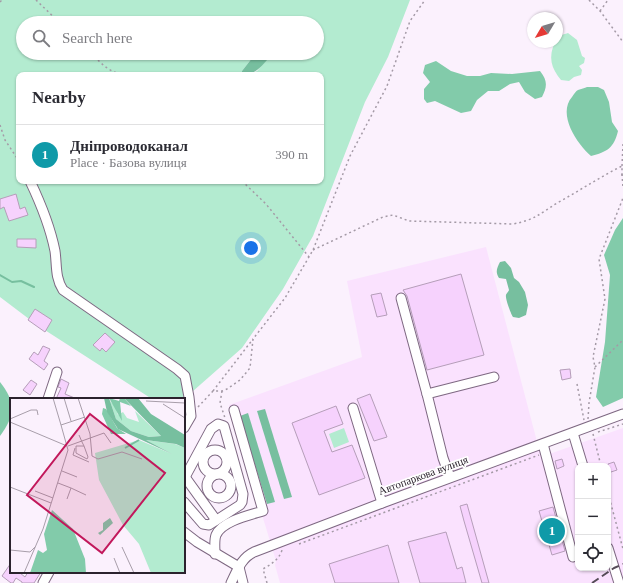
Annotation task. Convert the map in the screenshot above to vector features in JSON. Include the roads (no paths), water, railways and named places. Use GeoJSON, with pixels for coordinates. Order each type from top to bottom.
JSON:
{"type":"FeatureCollection","features":[{"type":"Feature","properties":{"kind":"street"},"geometry":{"type":"LineString","coordinates":[[31,184],[46,216],[55,252],[58,278],[63,290],[185,376],[191,416],[185,426]]}},
{"type":"Feature","properties":{"kind":"street"},"geometry":{"type":"LineString","coordinates":[[401,298],[443,458],[450,478]]}},
{"type":"Feature","properties":{"kind":"street"},"geometry":{"type":"LineString","coordinates":[[48,398],[57,372]]}},
{"type":"Feature","properties":{"kind":"street"},"geometry":{"type":"LineString","coordinates":[[427,394],[494,377]]}},
{"type":"Feature","properties":{"kind":"street"},"geometry":{"type":"LineString","coordinates":[[352,408],[382,503]]}},
{"type":"Feature","properties":{"kind":"street"},"geometry":{"type":"LineString","coordinates":[[215,554],[215,536],[223,526],[230,522],[263,511],[234,410]]}},
{"type":"Feature","properties":{"kind":"street","name":"Автопаркова вулиця"},"geometry":{"type":"LineString","coordinates":[[231,583],[246,556],[254,552],[450,478],[544,448],[586,427],[623,414]]}},
{"type":"Feature","properties":{"kind":"street"},"geometry":{"type":"LineString","coordinates":[[185,503],[203,524],[210,525],[240,505],[242,502],[243,494],[224,426],[218,424],[211,429],[185,478],[216,520]]}},
{"type":"Feature","properties":{"kind":"street"},"geometry":{"type":"LineString","coordinates":[[573,433],[582,463]]}},
{"type":"Feature","properties":{"kind":"street"},"geometry":{"type":"LineString","coordinates":[[544,448],[573,557]]}},
{"type":"Feature","properties":{"kind":"street"},"geometry":{"type":"LineString","coordinates":[[217,474],[224,474],[231,482],[232,489],[226,497],[222,498],[215,498],[212,496],[207,487],[210,477],[217,474]]}},
{"type":"Feature","properties":{"kind":"street"},"geometry":{"type":"LineString","coordinates":[[222,498],[228,512]]}},
{"type":"Feature","properties":{"kind":"street"},"geometry":{"type":"LineString","coordinates":[[185,533],[215,554],[239,567],[243,583]]}},
{"type":"Feature","properties":{"kind":"street"},"geometry":{"type":"LineString","coordinates":[[611,558],[619,583]]}},
{"type":"Feature","properties":{"kind":"street"},"geometry":{"type":"LineString","coordinates":[[43,583],[48,573]]}},
{"type":"Feature","properties":{"kind":"waterway"},"geometry":{"type":"LineString","coordinates":[[0,275],[12,282],[21,281],[34,287]]}},
{"type":"Feature","properties":{"kind":"railway"},"geometry":{"type":"LineString","coordinates":[[592,583],[614,568],[623,564]]}},
{"type":"Feature","properties":{"kind":"place","name":"Дніпроводоканал"},"geometry":{"type":"Point","coordinates":[552,531]}}]}
